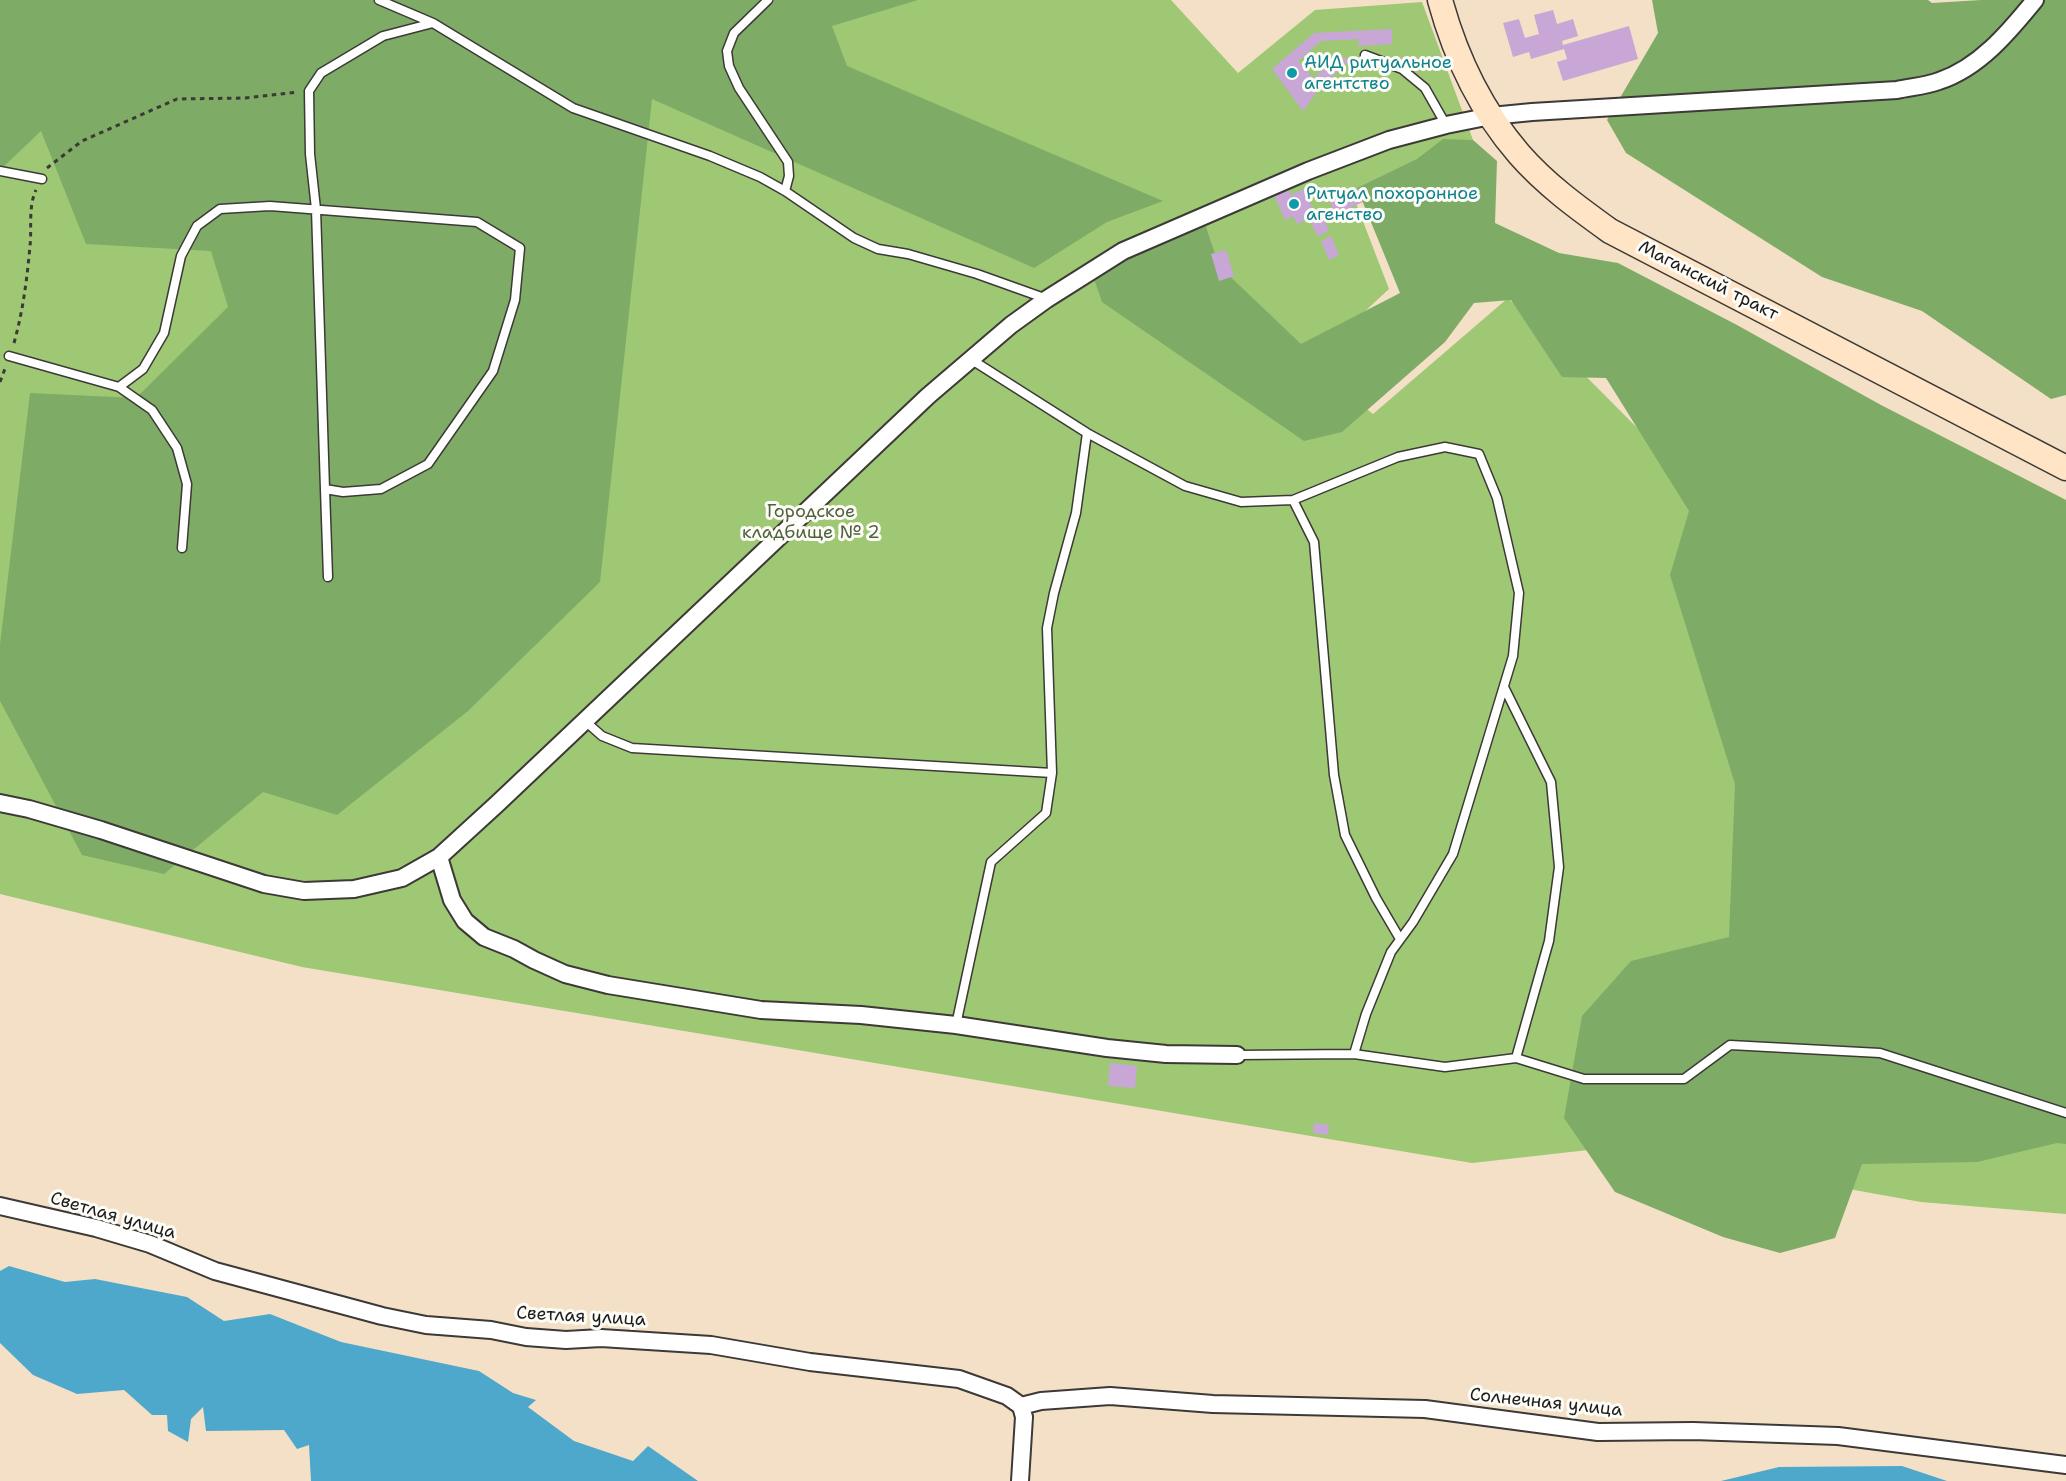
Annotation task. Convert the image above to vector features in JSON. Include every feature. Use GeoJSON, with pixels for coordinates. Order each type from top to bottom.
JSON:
{"type":"FeatureCollection","features":[{"type":"Feature","properties":{"kind":"main road","name":"Маганский тракт"},"geometry":{"type":"LineString","coordinates":[[1440,0],[1460,58],[1491,116],[1520,155],[1571,202],[1610,231],[2066,468]]}},
{"type":"Feature","properties":{"kind":"street"},"geometry":{"type":"LineString","coordinates":[[0,803],[101,830],[264,884],[304,891],[354,889],[402,878],[439,857],[928,396],[1011,325],[1123,251],[1308,171],[1389,140],[1446,124],[1491,116],[1897,90],[1939,81],[1972,66],[2016,23],[2035,0]]}},
{"type":"Feature","properties":{"kind":"street"},"geometry":{"type":"LineString","coordinates":[[439,857],[452,900],[465,921],[484,937],[565,974],[608,985],[761,1010],[861,1015],[956,1025],[1155,1053],[1237,1055]]}},
{"type":"Feature","properties":{"kind":"street","name":"Светлая улица"},"geometry":{"type":"LineString","coordinates":[[0,1206],[96,1228],[150,1244],[215,1271],[382,1317],[426,1325],[491,1330],[526,1337],[566,1340],[601,1338],[711,1345],[820,1364],[959,1379],[1007,1396],[1021,1406]]}},
{"type":"Feature","properties":{"kind":"street","name":"Солнечная улица"},"geometry":{"type":"LineString","coordinates":[[1021,1406],[1041,1401],[1110,1396],[1213,1404],[1425,1409],[1598,1432],[1693,1431],[1838,1436],[2066,1465]]}},
{"type":"Feature","properties":{"kind":"street"},"geometry":{"type":"LineString","coordinates":[[1020,1481],[1024,1417],[1021,1406]]}},
{"type":"Feature","properties":{"kind":"lane"},"geometry":{"type":"LineString","coordinates":[[379,0],[433,22],[573,108],[710,156],[759,177],[785,191],[854,238],[878,249],[908,254],[977,274],[1047,300]]}},
{"type":"Feature","properties":{"kind":"lane"},"geometry":{"type":"LineString","coordinates":[[768,0],[734,33],[727,51],[729,66],[739,88],[788,162],[789,176],[785,191]]}},
{"type":"Feature","properties":{"kind":"lane"},"geometry":{"type":"LineString","coordinates":[[328,577],[316,209],[310,154],[309,91],[321,73],[383,36],[433,22]]}},
{"type":"Feature","properties":{"kind":"lane"},"geometry":{"type":"LineString","coordinates":[[1365,55],[1402,69],[1425,88],[1446,124]]}},
{"type":"Feature","properties":{"kind":"lane"},"geometry":{"type":"LineString","coordinates":[[0,171],[42,178]]}},
{"type":"Feature","properties":{"kind":"lane"},"geometry":{"type":"LineString","coordinates":[[119,387],[143,369],[164,333],[181,256],[198,226],[220,209],[270,206],[477,222],[520,248],[515,300],[493,371],[428,464],[381,489],[343,492],[325,489]]}},
{"type":"Feature","properties":{"kind":"lane"},"geometry":{"type":"LineString","coordinates":[[9,356],[119,387],[152,410],[177,448],[187,484],[182,548]]}},
{"type":"Feature","properties":{"kind":"lane"},"geometry":{"type":"LineString","coordinates":[[972,360],[1087,433],[1185,486],[1241,502],[1293,500],[1398,457],[1445,447],[1479,454],[1497,498],[1519,593],[1513,656],[1453,854],[1413,922],[1386,962],[1365,1014],[1354,1053]]}},
{"type":"Feature","properties":{"kind":"lane"},"geometry":{"type":"LineString","coordinates":[[956,1025],[991,862],[1046,813],[1052,773],[1047,628],[1076,513],[1087,433]]}},
{"type":"Feature","properties":{"kind":"lane"},"geometry":{"type":"LineString","coordinates":[[1293,500],[1314,542],[1334,775],[1346,835],[1376,898],[1400,939]]}},
{"type":"Feature","properties":{"kind":"lane"},"geometry":{"type":"LineString","coordinates":[[1504,687],[1551,782],[1558,867],[1548,941],[1516,1058]]}},
{"type":"Feature","properties":{"kind":"lane"},"geometry":{"type":"LineString","coordinates":[[585,721],[602,736],[632,748],[1052,773]]}},
{"type":"Feature","properties":{"kind":"lane"},"geometry":{"type":"LineString","coordinates":[[1237,1055],[1354,1053],[1445,1067],[1516,1058],[1584,1079],[1684,1079],[1730,1045],[1880,1053],[2066,1113]]}},
{"type":"Feature","properties":{"kind":"path"},"geometry":{"type":"LineString","coordinates":[[0,381],[23,310],[32,199],[46,168],[82,141],[177,99],[245,98],[309,91]]}},
{"type":"Feature","properties":{"kind":"green space","name":"Городское кладбище № 2"},"geometry":{"type":"Polygon","coordinates":[[[0,0],[1171,0],[1238,73],[1315,10],[1422,2],[1473,140],[1454,142],[1354,198],[1389,289],[1309,363],[1373,414],[1508,298],[1696,487],[2066,541],[2066,1214],[1921,1202],[1615,1147],[1472,1163],[302,967],[0,894],[0,0]]]}},
{"type":"Feature","properties":{"kind":"green space"},"geometry":{"type":"Polygon","coordinates":[[[0,0],[918,0],[832,26],[847,66],[1163,201],[1107,222],[1034,268],[652,99],[600,582],[468,711],[337,815],[263,792],[164,874],[82,855],[0,701],[0,644],[30,393],[136,398],[228,307],[211,251],[86,244],[41,131],[0,170],[0,0]]]}},
{"type":"Feature","properties":{"kind":"green space"},"geometry":{"type":"Polygon","coordinates":[[[1652,0],[1928,0],[1932,3],[1981,0],[2066,0],[2066,395],[2051,399],[1922,311],[1822,277],[1626,153],[1607,120],[1658,33],[1652,0]]]}},
{"type":"Feature","properties":{"kind":"green space"},"geometry":{"type":"Polygon","coordinates":[[[1443,139],[1473,140],[1497,161],[1495,223],[1559,253],[1618,263],[1737,325],[1881,405],[2066,500],[2066,1144],[2057,1143],[1977,1162],[1862,1164],[1835,1238],[1780,1253],[1723,1237],[1615,1192],[1564,1118],[1582,1016],[1631,961],[1729,937],[1735,784],[1670,575],[1689,511],[1606,378],[1562,377],[1511,300],[1474,303],[1445,342],[1342,432],[1304,441],[1102,302],[1093,276],[1203,218],[1219,266],[1301,344],[1400,293],[1357,188],[1417,159],[1443,139]]]}},
{"type":"Feature","properties":{"kind":"water"},"geometry":{"type":"Polygon","coordinates":[[[9,1266],[65,1282],[95,1279],[187,1297],[224,1321],[270,1314],[341,1342],[479,1371],[513,1393],[536,1400],[528,1407],[574,1441],[633,1461],[648,1446],[698,1481],[311,1481],[309,1445],[297,1449],[284,1430],[206,1431],[203,1407],[191,1419],[188,1442],[168,1431],[167,1415],[152,1415],[124,1390],[77,1394],[33,1375],[0,1343],[0,1271],[9,1266]]]}},
{"type":"Feature","properties":{"kind":"water"},"geometry":{"type":"Polygon","coordinates":[[[1902,1466],[1947,1481],[1721,1481],[1779,1467],[1902,1466]]]}},
{"type":"Feature","properties":{"kind":"building"},"geometry":{"type":"Polygon","coordinates":[[[1553,10],[1557,24],[1573,19],[1578,36],[1562,41],[1563,45],[1629,26],[1638,59],[1563,81],[1557,62],[1567,59],[1564,49],[1531,59],[1529,52],[1513,57],[1503,23],[1519,19],[1525,38],[1539,34],[1534,15],[1553,10]]]}},
{"type":"Feature","properties":{"kind":"building","name":"АИД ритуальное агентство"},"geometry":{"type":"Polygon","coordinates":[[[1392,29],[1392,44],[1358,46],[1359,39],[1321,41],[1298,61],[1313,78],[1339,56],[1350,60],[1318,90],[1303,111],[1272,69],[1314,33],[1392,29]]]}},
{"type":"Feature","properties":{"kind":"building"},"geometry":{"type":"Polygon","coordinates":[[[1357,188],[1363,202],[1335,215],[1329,200],[1357,188]]]}},
{"type":"Feature","properties":{"kind":"building","name":"Ритуал похоронное агенство"},"geometry":{"type":"Polygon","coordinates":[[[1288,189],[1291,195],[1303,189],[1316,215],[1321,213],[1329,231],[1317,236],[1309,218],[1297,224],[1293,216],[1285,220],[1274,195],[1288,189]]]}},
{"type":"Feature","properties":{"kind":"building"},"geometry":{"type":"Polygon","coordinates":[[[1331,236],[1339,255],[1329,260],[1321,241],[1331,236]]]}},
{"type":"Feature","properties":{"kind":"building"},"geometry":{"type":"Polygon","coordinates":[[[1226,250],[1234,276],[1219,281],[1211,254],[1226,250]]]}},
{"type":"Feature","properties":{"kind":"building"},"geometry":{"type":"Polygon","coordinates":[[[1110,1063],[1137,1066],[1135,1088],[1108,1086],[1110,1063]]]}},
{"type":"Feature","properties":{"kind":"building"},"geometry":{"type":"Polygon","coordinates":[[[1314,1123],[1329,1125],[1328,1135],[1313,1133],[1314,1123]]]}},
{"type":"Feature","properties":{"kind":"place","name":"АИД ритуальное агентство"},"geometry":{"type":"Point","coordinates":[1292,73]}},
{"type":"Feature","properties":{"kind":"place","name":"Ритуал похоронное агенство"},"geometry":{"type":"Point","coordinates":[1294,204]}}]}
